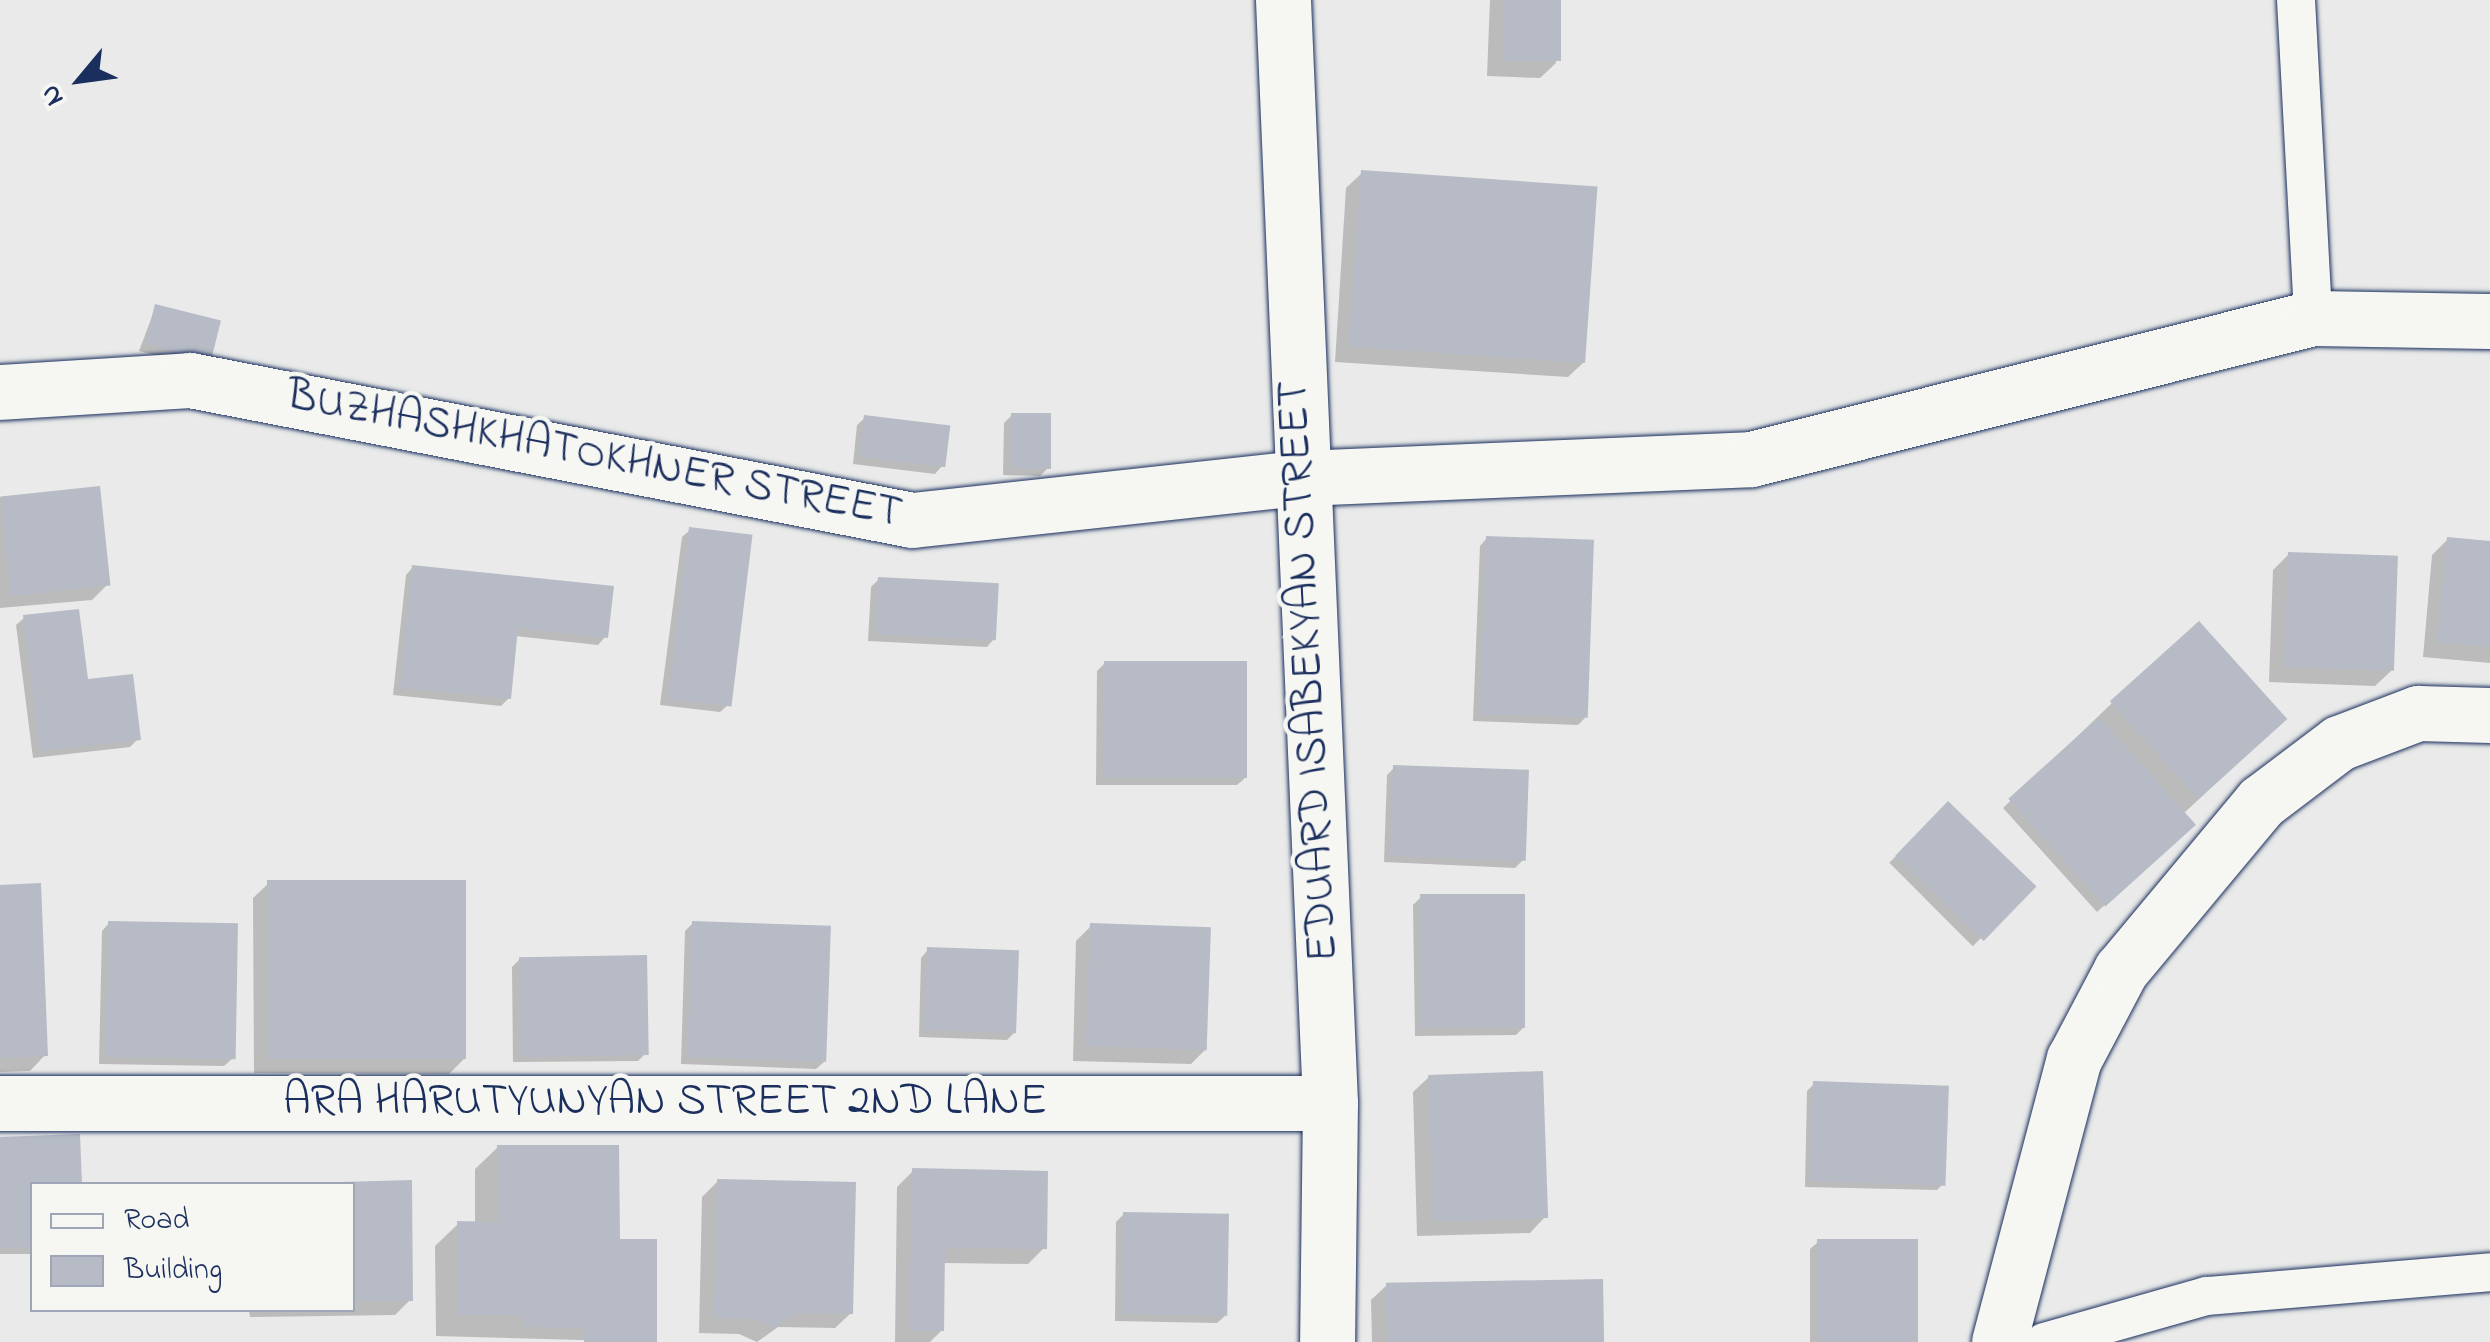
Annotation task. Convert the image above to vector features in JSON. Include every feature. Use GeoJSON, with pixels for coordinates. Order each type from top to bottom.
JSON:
{"type":"FeatureCollection","features":[{"type":"Feature","properties":{"kind":"street","name":"EDUARD ISABEKYAN STREET"},"geometry":{"type":"LineString","coordinates":[[1284,0],[1300,478],[1330,1102],[1326,1342]]}},
{"type":"Feature","properties":{"kind":"street","name":"BUZHASHKHATOKHNER STREET"},"geometry":{"type":"LineString","coordinates":[[0,392],[190,380],[912,520],[1300,478],[1751,459],[2313,318],[2490,322]]}},
{"type":"Feature","properties":{"kind":"street"},"geometry":{"type":"LineString","coordinates":[[1998,1342],[2074,1059],[2121,970],[2260,802],[2339,743],[2418,713],[2490,715]]}},
{"type":"Feature","properties":{"kind":"street","name":"ARA HARUTYUNYAN STREET 2ND LANE"},"geometry":{"type":"LineString","coordinates":[[0,1103],[1330,1102]]}},
{"type":"Feature","properties":{"kind":"lane"},"geometry":{"type":"LineString","coordinates":[[2296,0],[2313,318]]}},
{"type":"Feature","properties":{"kind":"lane"},"geometry":{"type":"LineString","coordinates":[[2044,1342],[2207,1296],[2490,1272]]}},
{"type":"Feature","properties":{"kind":"building"},"geometry":{"type":"Polygon","coordinates":[[[1504,0],[1561,0],[1561,61],[1504,61],[1504,0]]]}},
{"type":"Feature","properties":{"kind":"building"},"geometry":{"type":"Polygon","coordinates":[[[1361,170],[1597,187],[1585,363],[1349,347],[1361,170]]]}},
{"type":"Feature","properties":{"kind":"building"},"geometry":{"type":"Polygon","coordinates":[[[155,304],[221,320],[211,360],[145,344],[155,304]]]}},
{"type":"Feature","properties":{"kind":"building"},"geometry":{"type":"Polygon","coordinates":[[[1011,413],[1051,413],[1051,469],[1011,469],[1011,413]]]}},
{"type":"Feature","properties":{"kind":"building"},"geometry":{"type":"Polygon","coordinates":[[[864,415],[950,426],[945,467],[859,457],[864,415]]]}},
{"type":"Feature","properties":{"kind":"building"},"geometry":{"type":"Polygon","coordinates":[[[100,486],[110,585],[11,596],[1,496],[100,486]]]}},
{"type":"Feature","properties":{"kind":"building"},"geometry":{"type":"Polygon","coordinates":[[[689,527],[753,535],[731,707],[668,699],[689,527]]]}},
{"type":"Feature","properties":{"kind":"building"},"geometry":{"type":"Polygon","coordinates":[[[1486,536],[1594,540],[1588,718],[1480,714],[1486,536]]]}},
{"type":"Feature","properties":{"kind":"building"},"geometry":{"type":"Polygon","coordinates":[[[2447,537],[2490,541],[2490,647],[2437,642],[2447,537]]]}},
{"type":"Feature","properties":{"kind":"building"},"geometry":{"type":"Polygon","coordinates":[[[2288,552],[2398,556],[2394,671],[2284,667],[2288,552]]]}},
{"type":"Feature","properties":{"kind":"building"},"geometry":{"type":"Polygon","coordinates":[[[412,565],[614,586],[608,638],[518,628],[511,699],[400,688],[412,565]]]}},
{"type":"Feature","properties":{"kind":"building"},"geometry":{"type":"Polygon","coordinates":[[[878,577],[999,583],[996,640],[875,634],[878,577]]]}},
{"type":"Feature","properties":{"kind":"building"},"geometry":{"type":"Polygon","coordinates":[[[79,609],[88,679],[133,674],[141,740],[40,751],[23,615],[79,609]]]}},
{"type":"Feature","properties":{"kind":"building"},"geometry":{"type":"Polygon","coordinates":[[[2199,621],[2287,719],[2198,799],[2110,701],[2199,621]]]}},
{"type":"Feature","properties":{"kind":"building"},"geometry":{"type":"Polygon","coordinates":[[[1104,661],[1247,661],[1247,778],[1104,778],[1104,661]]]}},
{"type":"Feature","properties":{"kind":"building"},"geometry":{"type":"Polygon","coordinates":[[[2099,717],[2196,825],[2105,906],[2008,799],[2099,717]]]}},
{"type":"Feature","properties":{"kind":"building"},"geometry":{"type":"Polygon","coordinates":[[[1393,765],[1529,770],[1526,861],[1390,856],[1393,765]]]}},
{"type":"Feature","properties":{"kind":"building"},"geometry":{"type":"Polygon","coordinates":[[[1948,801],[2036,886],[1984,941],[1895,856],[1948,801]]]}},
{"type":"Feature","properties":{"kind":"building"},"geometry":{"type":"Polygon","coordinates":[[[267,880],[466,880],[466,1059],[267,1059],[267,880]]]}},
{"type":"Feature","properties":{"kind":"building"},"geometry":{"type":"Polygon","coordinates":[[[41,883],[48,1056],[0,1058],[0,885],[41,883]]]}},
{"type":"Feature","properties":{"kind":"building"},"geometry":{"type":"Polygon","coordinates":[[[1420,894],[1525,894],[1525,1028],[1420,1028],[1420,894]]]}},
{"type":"Feature","properties":{"kind":"building"},"geometry":{"type":"Polygon","coordinates":[[[108,921],[238,923],[236,1059],[106,1057],[108,921]]]}},
{"type":"Feature","properties":{"kind":"building"},"geometry":{"type":"Polygon","coordinates":[[[692,921],[831,926],[826,1062],[687,1057],[692,921]]]}},
{"type":"Feature","properties":{"kind":"building"},"geometry":{"type":"Polygon","coordinates":[[[1090,923],[1211,927],[1207,1050],[1086,1046],[1090,923]]]}},
{"type":"Feature","properties":{"kind":"building"},"geometry":{"type":"Polygon","coordinates":[[[927,947],[1019,950],[1016,1033],[924,1030],[927,947]]]}},
{"type":"Feature","properties":{"kind":"building"},"geometry":{"type":"Polygon","coordinates":[[[647,955],[649,1055],[521,1057],[519,957],[647,955]]]}},
{"type":"Feature","properties":{"kind":"building"},"geometry":{"type":"Polygon","coordinates":[[[1543,1071],[1548,1218],[1433,1222],[1428,1075],[1543,1071]]]}},
{"type":"Feature","properties":{"kind":"building"},"geometry":{"type":"Polygon","coordinates":[[[1813,1081],[1949,1086],[1945,1186],[1810,1181],[1813,1081]]]}},
{"type":"Feature","properties":{"kind":"building"},"geometry":{"type":"Polygon","coordinates":[[[80,1134],[82,1182],[30,1182],[30,1247],[0,1248],[0,1137],[80,1134]]]}},
{"type":"Feature","properties":{"kind":"building"},"geometry":{"type":"Polygon","coordinates":[[[497,1145],[619,1145],[620,1239],[657,1239],[657,1342],[584,1342],[584,1328],[524,1327],[524,1315],[457,1315],[457,1221],[497,1222],[497,1145]]]}},
{"type":"Feature","properties":{"kind":"building"},"geometry":{"type":"Polygon","coordinates":[[[912,1168],[1048,1171],[1047,1249],[945,1248],[944,1331],[909,1331],[912,1168]]]}},
{"type":"Feature","properties":{"kind":"building"},"geometry":{"type":"Polygon","coordinates":[[[717,1179],[856,1182],[853,1314],[796,1313],[774,1328],[756,1319],[714,1318],[717,1179]]]}},
{"type":"Feature","properties":{"kind":"building"},"geometry":{"type":"Polygon","coordinates":[[[412,1180],[413,1301],[355,1301],[355,1182],[342,1182],[412,1180]]]}},
{"type":"Feature","properties":{"kind":"building"},"geometry":{"type":"Polygon","coordinates":[[[1123,1212],[1229,1214],[1227,1316],[1121,1314],[1123,1212]]]}},
{"type":"Feature","properties":{"kind":"building"},"geometry":{"type":"Polygon","coordinates":[[[1817,1239],[1918,1239],[1918,1342],[1817,1342],[1817,1239]]]}},
{"type":"Feature","properties":{"kind":"building"},"geometry":{"type":"Polygon","coordinates":[[[1603,1279],[1604,1342],[1387,1342],[1386,1283],[1603,1279]]]}}]}
